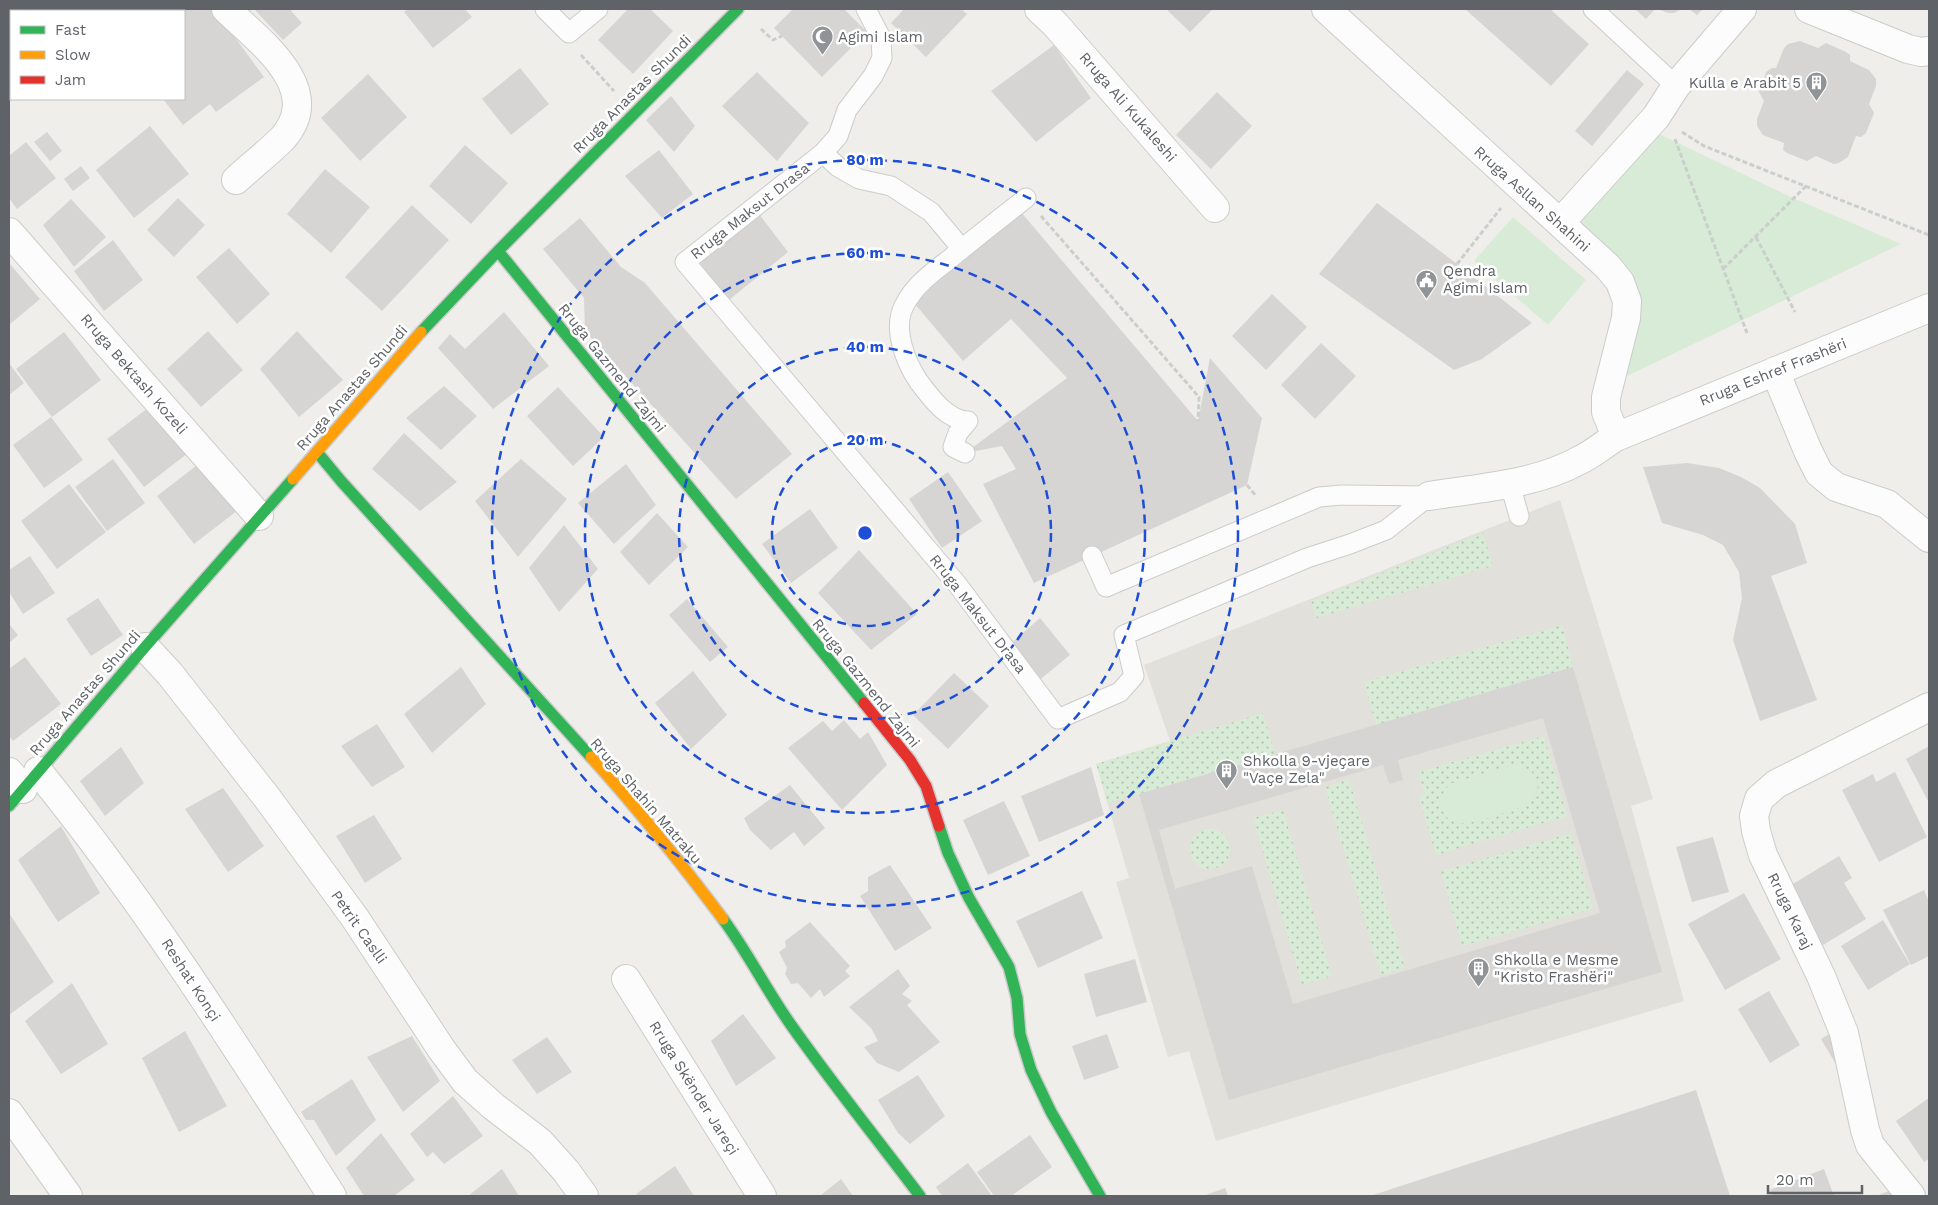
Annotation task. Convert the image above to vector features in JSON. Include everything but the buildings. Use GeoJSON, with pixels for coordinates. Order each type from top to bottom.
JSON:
{"type":"FeatureCollection","features":[{"type":"Feature","properties":{"kind":"street"},"geometry":{"type":"LineString","coordinates":[[226,9],[276,57],[292,80],[298,101],[294,120],[282,138],[236,180]]}},
{"type":"Feature","properties":{"kind":"street","name":"Rruga Anastas Shundi"},"geometry":{"type":"LineString","coordinates":[[20,785],[318,452],[406,348],[498,251],[738,9]]}},
{"type":"Feature","properties":{"kind":"street","name":"Rruga Ali Kukaleshi"},"geometry":{"type":"LineString","coordinates":[[1038,9],[1055,24],[1215,208]]}},
{"type":"Feature","properties":{"kind":"street","name":"Rruga Asllan Shahini"},"geometry":{"type":"LineString","coordinates":[[1326,9],[1608,267],[1620,282],[1627,301],[1626,318],[1606,397],[1606,412],[1616,437]]}},
{"type":"Feature","properties":{"kind":"street"},"geometry":{"type":"LineString","coordinates":[[1560,223],[1663,121],[1676,86],[1742,9]]}},
{"type":"Feature","properties":{"kind":"street"},"geometry":{"type":"LineString","coordinates":[[1809,9],[1908,49],[1921,52],[1929,50]]}},
{"type":"Feature","properties":{"kind":"street","name":"Rruga Bektash Kozeli"},"geometry":{"type":"LineString","coordinates":[[9,232],[259,516]]}},
{"type":"Feature","properties":{"kind":"street","name":"Rruga Gazmend Zajmi"},"geometry":{"type":"LineString","coordinates":[[498,251],[910,760],[926,786],[948,853],[969,898],[1009,967],[1017,998],[1020,1034],[1031,1070],[1051,1112],[1100,1196]]}},
{"type":"Feature","properties":{"kind":"street","name":"Rruga Eshref Frashëri"},"geometry":{"type":"LineString","coordinates":[[1616,437],[1929,308]]}},
{"type":"Feature","properties":{"kind":"street"},"geometry":{"type":"LineString","coordinates":[[1776,371],[1808,451],[1820,473],[1836,487],[1887,504],[1929,538]]}},
{"type":"Feature","properties":{"kind":"street","name":"Rruga Maksut Drasa"},"geometry":{"type":"LineString","coordinates":[[1430,496],[1510,484],[1545,475],[1580,461],[1616,437]]}},
{"type":"Feature","properties":{"kind":"street","name":"Rruga Shahin Matraku"},"geometry":{"type":"LineString","coordinates":[[318,452],[341,481],[633,804],[684,867],[737,938],[761,980],[792,1026],[920,1196]]}},
{"type":"Feature","properties":{"kind":"street","name":"Petrit Caslli"},"geometry":{"type":"LineString","coordinates":[[145,647],[170,674],[273,807],[355,918],[442,1050],[465,1081],[493,1106],[540,1142],[566,1171],[584,1196]]}},
{"type":"Feature","properties":{"kind":"street","name":"Rruga Karaj"},"geometry":{"type":"LineString","coordinates":[[1911,1196],[1870,1145],[1844,1033],[1821,976],[1763,855],[1754,816],[1759,799],[1776,784],[1929,706]]}},
{"type":"Feature","properties":{"kind":"street","name":"Reshat Konçi"},"geometry":{"type":"LineString","coordinates":[[20,785],[63,802],[154,923],[332,1196]]}},
{"type":"Feature","properties":{"kind":"street","name":"Rruga Skënder Jareçi"},"geometry":{"type":"LineString","coordinates":[[626,979],[762,1196]]}},
{"type":"Feature","properties":{"kind":"street"},"geometry":{"type":"LineString","coordinates":[[9,1113],[68,1196]]}},
{"type":"Feature","properties":{"kind":"lane"},"geometry":{"type":"LineString","coordinates":[[545,9],[569,32],[598,9]]}},
{"type":"Feature","properties":{"kind":"lane","name":"Rruga Maksut Drasa"},"geometry":{"type":"LineString","coordinates":[[866,9],[881,38],[882,58],[873,76],[847,110],[838,136],[823,153],[685,262],[957,584],[1058,720],[1120,692],[1134,676],[1124,635],[1307,558],[1386,530],[1430,496]]}},
{"type":"Feature","properties":{"kind":"lane"},"geometry":{"type":"LineString","coordinates":[[1593,9],[1676,86]]}},
{"type":"Feature","properties":{"kind":"lane"},"geometry":{"type":"LineString","coordinates":[[823,153],[838,168],[859,179],[891,186],[931,212],[962,248]]}},
{"type":"Feature","properties":{"kind":"lane"},"geometry":{"type":"LineString","coordinates":[[965,453],[953,447],[958,433],[968,421],[960,421],[942,410],[909,368],[902,347],[900,324],[902,308],[916,287],[1026,198]]}},
{"type":"Feature","properties":{"kind":"lane"},"geometry":{"type":"LineString","coordinates":[[1510,484],[1519,516]]}},
{"type":"Feature","properties":{"kind":"lane"},"geometry":{"type":"LineString","coordinates":[[1092,556],[1106,588],[1319,497],[1342,495],[1430,496]]}},
{"type":"Feature","properties":{"kind":"path"},"geometry":{"type":"LineString","coordinates":[[569,32],[582,58],[634,113]]}},
{"type":"Feature","properties":{"kind":"path"},"geometry":{"type":"LineString","coordinates":[[1663,121],[1704,146],[1929,235]]}},
{"type":"Feature","properties":{"kind":"path"},"geometry":{"type":"LineString","coordinates":[[1663,121],[1724,269],[1748,333]]}},
{"type":"Feature","properties":{"kind":"path"},"geometry":{"type":"LineString","coordinates":[[1457,264],[1519,186]]}},
{"type":"Feature","properties":{"kind":"path"},"geometry":{"type":"LineString","coordinates":[[1724,269],[1806,186]]}},
{"type":"Feature","properties":{"kind":"path"},"geometry":{"type":"LineString","coordinates":[[1026,198],[1199,397],[1198,422]]}},
{"type":"Feature","properties":{"kind":"path"},"geometry":{"type":"LineString","coordinates":[[1756,237],[1795,312]]}},
{"type":"Feature","properties":{"kind":"shaded area"},"geometry":{"type":"Polygon","coordinates":[[[1560,500],[1653,799],[1631,806],[1684,1001],[1216,1141],[1189,1051],[1168,1057],[1116,882],[1129,878],[1096,764],[1170,741],[1144,665],[1560,500]]]}},
{"type":"Feature","properties":{"kind":"green space"},"geometry":{"type":"Polygon","coordinates":[[[1655,132],[1791,197],[1901,244],[1623,378],[1636,324],[1576,219],[1655,132]]]}},
{"type":"Feature","properties":{"kind":"green space"},"geometry":{"type":"Polygon","coordinates":[[[1513,217],[1586,280],[1548,325],[1474,261],[1513,217]]]}},
{"type":"Feature","properties":{"kind":"green space"},"geometry":{"type":"Polygon","coordinates":[[[1483,533],[1493,566],[1316,618],[1311,601],[1483,533]]]}},
{"type":"Feature","properties":{"kind":"green space"},"geometry":{"type":"Polygon","coordinates":[[[1562,625],[1573,667],[1376,725],[1364,682],[1562,625]]]}},
{"type":"Feature","properties":{"kind":"green space"},"geometry":{"type":"Polygon","coordinates":[[[1263,713],[1275,754],[1108,803],[1096,764],[1263,713]]]}},
{"type":"Feature","properties":{"kind":"green space"},"geometry":{"type":"Polygon","coordinates":[[[1544,736],[1567,816],[1436,855],[1419,797],[1425,794],[1418,772],[1544,736]],[[1510,766],[1450,784],[1465,823],[1516,808],[1531,800],[1536,795],[1538,789],[1537,781],[1531,771],[1510,766]]]}},
{"type":"Feature","properties":{"kind":"green space"},"geometry":{"type":"Polygon","coordinates":[[[1517,765],[1531,772],[1537,782],[1535,795],[1525,806],[1482,820],[1466,823],[1454,822],[1445,814],[1442,809],[1441,799],[1450,784],[1517,765]]]}},
{"type":"Feature","properties":{"kind":"green space"},"geometry":{"type":"Polygon","coordinates":[[[1349,779],[1405,968],[1381,975],[1325,787],[1349,779]]]}},
{"type":"Feature","properties":{"kind":"green space"},"geometry":{"type":"Polygon","coordinates":[[[1283,810],[1332,976],[1302,985],[1253,818],[1283,810]]]}},
{"type":"Feature","properties":{"kind":"green space"},"geometry":{"type":"Polygon","coordinates":[[[1214,829],[1221,832],[1227,838],[1230,849],[1229,857],[1221,866],[1214,869],[1206,869],[1199,866],[1191,857],[1190,845],[1193,838],[1202,830],[1214,829]]]}},
{"type":"Feature","properties":{"kind":"green space"},"geometry":{"type":"Polygon","coordinates":[[[1571,833],[1593,909],[1462,946],[1441,871],[1571,833]]]}},
{"type":"Feature","properties":{"kind":"traffic: fast"},"geometry":{"type":"LineString","coordinates":[[421,332],[498,251],[738,9]]}},
{"type":"Feature","properties":{"kind":"traffic: fast"},"geometry":{"type":"LineString","coordinates":[[498,251],[864,703]]}},
{"type":"Feature","properties":{"kind":"traffic: fast"},"geometry":{"type":"LineString","coordinates":[[317,452],[341,481],[591,757]]}},
{"type":"Feature","properties":{"kind":"traffic: fast"},"geometry":{"type":"LineString","coordinates":[[9,806],[145,647],[293,479]]}},
{"type":"Feature","properties":{"kind":"traffic: fast"},"geometry":{"type":"LineString","coordinates":[[939,826],[948,853],[969,898],[1009,967],[1017,998],[1020,1034],[1031,1070],[1051,1112],[1100,1196]]}},
{"type":"Feature","properties":{"kind":"traffic: fast"},"geometry":{"type":"LineString","coordinates":[[723,919],[791,1025],[838,1090],[920,1196]]}},
{"type":"Feature","properties":{"kind":"traffic: slow"},"geometry":{"type":"LineString","coordinates":[[293,479],[421,332]]}},
{"type":"Feature","properties":{"kind":"traffic: slow"},"geometry":{"type":"LineString","coordinates":[[591,757],[659,836],[723,919]]}},
{"type":"Feature","properties":{"kind":"traffic: jam"},"geometry":{"type":"LineString","coordinates":[[864,703],[910,760],[926,786],[939,826]]}},
{"type":"Feature","properties":{"kind":"place","name":"Agimi Islam"},"geometry":{"type":"Point","coordinates":[822,56]}},
{"type":"Feature","properties":{"kind":"place","name":"Kulla e Arabit 5"},"geometry":{"type":"Point","coordinates":[1817,102]}},
{"type":"Feature","properties":{"kind":"place","name":"Qendra Agimi Islam"},"geometry":{"type":"Point","coordinates":[1427,299]}},
{"type":"Feature","properties":{"kind":"place","name":"Shkolla 9-vjeçare \"Vaçe Zela\""},"geometry":{"type":"Point","coordinates":[1227,789]}},
{"type":"Feature","properties":{"kind":"place","name":"Shkolla e Mesme \"Kristo Frashëri\""},"geometry":{"type":"Point","coordinates":[1478,988]}}]}
